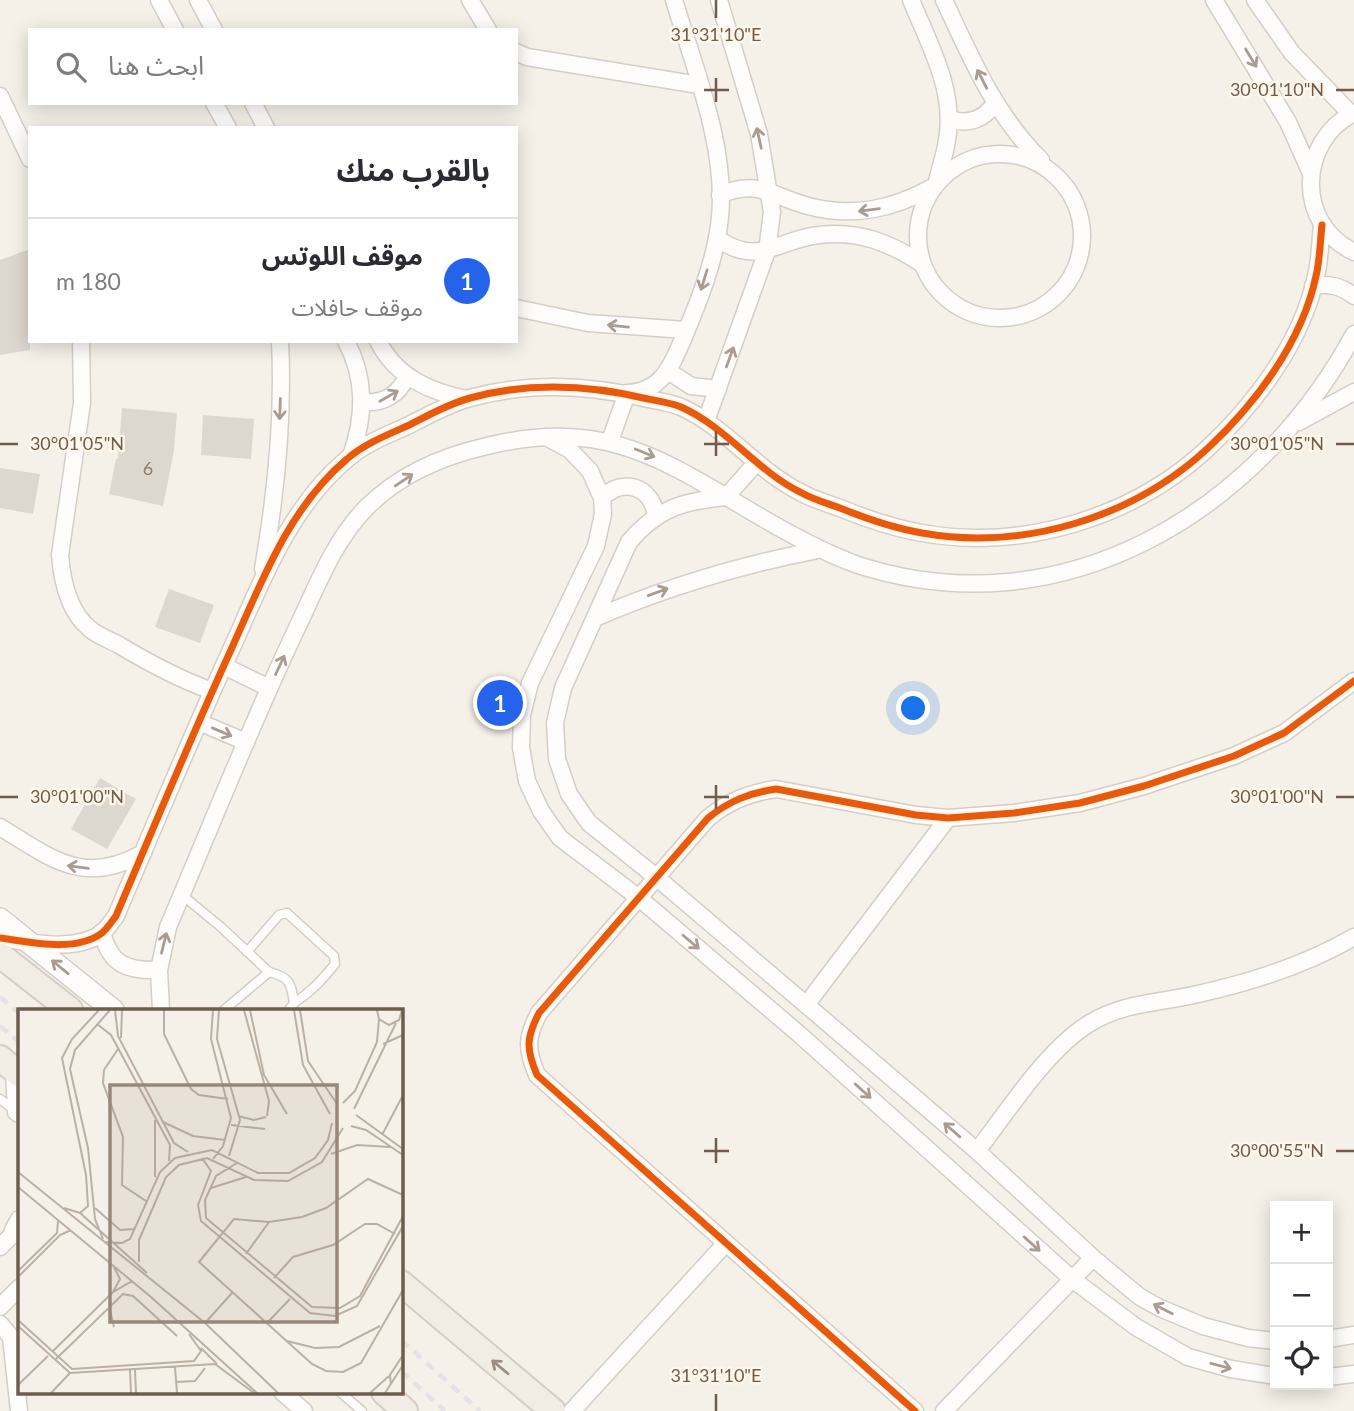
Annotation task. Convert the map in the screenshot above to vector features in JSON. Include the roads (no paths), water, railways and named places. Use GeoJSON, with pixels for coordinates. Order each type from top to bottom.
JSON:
{"type":"FeatureCollection","features":[{"type":"Feature","properties":{"kind":"main road"},"geometry":{"type":"LineString","coordinates":[[0,955],[68,1009]]}},
{"type":"Feature","properties":{"kind":"main road"},"geometry":{"type":"LineString","coordinates":[[402,1284],[553,1411]]}},
{"type":"Feature","properties":{"kind":"main road"},"geometry":{"type":"LineString","coordinates":[[386,1394],[405,1411]]}},
{"type":"Feature","properties":{"kind":"street"},"geometry":{"type":"LineString","coordinates":[[159,0],[174,28]]}},
{"type":"Feature","properties":{"kind":"street"},"geometry":{"type":"LineString","coordinates":[[198,0],[213,28]]}},
{"type":"Feature","properties":{"kind":"street"},"geometry":{"type":"LineString","coordinates":[[627,394],[650,389],[668,371],[702,287],[717,238],[720,195],[710,122],[674,0]]}},
{"type":"Feature","properties":{"kind":"street"},"geometry":{"type":"LineString","coordinates":[[706,422],[766,251],[772,212],[759,134],[719,0]]}},
{"type":"Feature","properties":{"kind":"street"},"geometry":{"type":"LineString","coordinates":[[911,0],[941,74],[949,119],[947,139],[935,185],[923,205],[918,224],[917,244],[922,264],[932,283],[947,300],[966,312],[988,318],[1010,318],[1031,313],[1051,301],[1072,276],[1083,245],[1082,222],[1076,203],[1066,186],[1027,146],[995,103],[944,0]]}},
{"type":"Feature","properties":{"kind":"street"},"geometry":{"type":"LineString","coordinates":[[1214,0],[1288,122],[1310,171]]}},
{"type":"Feature","properties":{"kind":"street"},"geometry":{"type":"LineString","coordinates":[[1255,0],[1292,53],[1353,114],[1332,128],[1317,148],[1310,171],[1310,190],[1322,225],[1335,240],[1354,251]]}},
{"type":"Feature","properties":{"kind":"street"},"geometry":{"type":"LineString","coordinates":[[475,1],[487,28]]}},
{"type":"Feature","properties":{"kind":"street"},"geometry":{"type":"LineString","coordinates":[[518,53],[527,57],[699,85]]}},
{"type":"Feature","properties":{"kind":"street"},"geometry":{"type":"LineString","coordinates":[[0,96],[28,155]]}},
{"type":"Feature","properties":{"kind":"street"},"geometry":{"type":"LineString","coordinates":[[949,119],[971,121],[985,114],[995,103]]}},
{"type":"Feature","properties":{"kind":"street"},"geometry":{"type":"LineString","coordinates":[[215,105],[227,126]]}},
{"type":"Feature","properties":{"kind":"street"},"geometry":{"type":"LineString","coordinates":[[254,105],[265,126]]}},
{"type":"Feature","properties":{"kind":"street"},"geometry":{"type":"LineString","coordinates":[[720,195],[749,187],[769,190],[806,206],[858,212],[910,200],[935,185],[953,168],[972,158],[993,153],[1014,154],[1034,161],[1052,172]]}},
{"type":"Feature","properties":{"kind":"street"},"geometry":{"type":"LineString","coordinates":[[0,938],[71,943],[102,932],[116,916],[261,582],[297,517],[321,483],[351,456],[386,435],[467,399],[512,390],[559,386],[627,394],[680,406],[706,422],[756,463],[799,492],[878,523],[924,534],[971,538],[1017,536],[1063,527],[1108,512],[1150,492],[1189,466],[1223,433],[1273,372],[1300,327],[1313,286],[1322,225]]}},
{"type":"Feature","properties":{"kind":"street"},"geometry":{"type":"LineString","coordinates":[[717,238],[740,251],[766,251],[796,239],[840,233],[883,242],[922,264]]}},
{"type":"Feature","properties":{"kind":"street"},"geometry":{"type":"LineString","coordinates":[[1313,286],[1340,287],[1354,296]]}},
{"type":"Feature","properties":{"kind":"street"},"geometry":{"type":"LineString","coordinates":[[518,308],[588,323],[686,330]]}},
{"type":"Feature","properties":{"kind":"street"},"geometry":{"type":"LineString","coordinates":[[160,1009],[159,970],[168,927],[269,688],[335,549],[367,507],[408,475],[453,454],[508,441],[543,436],[577,436],[610,441],[641,450],[674,466],[818,550],[859,565],[944,582],[1017,580],[1062,573],[1147,543],[1222,494],[1260,460],[1291,426],[1322,385],[1354,334]]}},
{"type":"Feature","properties":{"kind":"street"},"geometry":{"type":"LineString","coordinates":[[81,343],[82,403],[60,555],[61,575],[67,595],[90,629],[152,665],[212,691]]}},
{"type":"Feature","properties":{"kind":"street"},"geometry":{"type":"LineString","coordinates":[[261,582],[273,509],[278,455],[280,343]]}},
{"type":"Feature","properties":{"kind":"street"},"geometry":{"type":"LineString","coordinates":[[347,343],[361,380],[362,402],[359,431],[351,456]]}},
{"type":"Feature","properties":{"kind":"street"},"geometry":{"type":"LineString","coordinates":[[379,343],[397,368],[418,384],[442,394],[467,399]]}},
{"type":"Feature","properties":{"kind":"street"},"geometry":{"type":"LineString","coordinates":[[668,371],[691,386],[718,389]]}},
{"type":"Feature","properties":{"kind":"street"},"geometry":{"type":"LineString","coordinates":[[362,402],[386,399],[399,389],[407,376]]}},
{"type":"Feature","properties":{"kind":"street"},"geometry":{"type":"LineString","coordinates":[[1291,426],[1354,392]]}},
{"type":"Feature","properties":{"kind":"street"},"geometry":{"type":"LineString","coordinates":[[610,441],[627,394]]}},
{"type":"Feature","properties":{"kind":"street"},"geometry":{"type":"LineString","coordinates":[[543,436],[570,450],[590,471],[602,498],[601,530],[596,546],[530,683],[522,715],[521,748],[527,781],[541,811],[560,838],[639,898],[799,1034],[1072,1279],[1136,1327],[1188,1357],[1231,1369],[1270,1375]]}},
{"type":"Feature","properties":{"kind":"street"},"geometry":{"type":"LineString","coordinates":[[756,463],[726,497],[697,499],[676,505],[656,515],[641,527],[629,542],[562,688],[555,723],[557,759],[569,794],[589,823],[977,1151],[1093,1258],[1140,1297],[1181,1318],[1225,1333],[1270,1339]]}},
{"type":"Feature","properties":{"kind":"street"},"geometry":{"type":"LineString","coordinates":[[602,498],[610,490],[620,486],[640,489],[649,495],[656,515]]}},
{"type":"Feature","properties":{"kind":"street"},"geometry":{"type":"LineString","coordinates":[[595,618],[655,593],[705,577],[742,566],[818,550]]}},
{"type":"Feature","properties":{"kind":"street"},"geometry":{"type":"LineString","coordinates":[[224,666],[269,688]]}},
{"type":"Feature","properties":{"kind":"street"},"geometry":{"type":"LineString","coordinates":[[915,1411],[537,1075],[529,1055],[529,1032],[540,1013],[708,818],[731,802],[758,792],[776,789],[916,815],[948,818],[1014,813],[1080,803],[1144,786],[1234,756],[1283,733],[1354,681]]}},
{"type":"Feature","properties":{"kind":"street"},"geometry":{"type":"LineString","coordinates":[[199,722],[246,742]]}},
{"type":"Feature","properties":{"kind":"street"},"geometry":{"type":"LineString","coordinates":[[807,1005],[948,818]]}},
{"type":"Feature","properties":{"kind":"street"},"geometry":{"type":"LineString","coordinates":[[0,828],[60,864],[71,867],[107,867],[131,860],[143,853]]}},
{"type":"Feature","properties":{"kind":"street"},"geometry":{"type":"LineString","coordinates":[[0,919],[112,1009]]}},
{"type":"Feature","properties":{"kind":"street"},"geometry":{"type":"LineString","coordinates":[[102,932],[106,947],[115,959],[127,967],[159,970]]}},
{"type":"Feature","properties":{"kind":"street"},"geometry":{"type":"LineString","coordinates":[[977,1151],[1063,1044],[1090,1023],[1120,1009],[1153,1000],[1195,995],[1241,984],[1283,970],[1354,937]]}},
{"type":"Feature","properties":{"kind":"street"},"geometry":{"type":"LineString","coordinates":[[779,1017],[780,1005],[790,997],[807,1005],[819,1019],[815,1030],[805,1035],[799,1034]]}},
{"type":"Feature","properties":{"kind":"street"},"geometry":{"type":"LineString","coordinates":[[11,1067],[18,1113]]}},
{"type":"Feature","properties":{"kind":"street"},"geometry":{"type":"LineString","coordinates":[[0,1247],[18,1229]]}},
{"type":"Feature","properties":{"kind":"street"},"geometry":{"type":"LineString","coordinates":[[572,1411],[726,1243]]}},
{"type":"Feature","properties":{"kind":"street"},"geometry":{"type":"LineString","coordinates":[[944,1411],[1093,1258]]}},
{"type":"Feature","properties":{"kind":"street"},"geometry":{"type":"LineString","coordinates":[[0,1307],[18,1289]]}},
{"type":"Feature","properties":{"kind":"street"},"geometry":{"type":"LineString","coordinates":[[0,1324],[11,1337],[19,1411]]}},
{"type":"Feature","properties":{"kind":"street"},"geometry":{"type":"LineString","coordinates":[[1333,1338],[1354,1335]]}},
{"type":"Feature","properties":{"kind":"street"},"geometry":{"type":"LineString","coordinates":[[1333,1376],[1354,1374]]}},
{"type":"Feature","properties":{"kind":"street"},"geometry":{"type":"LineString","coordinates":[[284,1394],[304,1411]]}},
{"type":"Feature","properties":{"kind":"lane"},"geometry":{"type":"LineString","coordinates":[[181,895],[221,927],[247,952],[269,972],[281,975],[288,981],[291,1007],[314,990],[335,964],[334,956],[287,913],[279,915],[247,952]]}},
{"type":"Feature","properties":{"kind":"lane"},"geometry":{"type":"LineString","coordinates":[[225,1009],[269,972]]}},
{"type":"Feature","properties":{"kind":"lane"},"geometry":{"type":"LineString","coordinates":[[0,1099],[18,1113]]}},
{"type":"Feature","properties":{"kind":"lane"},"geometry":{"type":"LineString","coordinates":[[342,1394],[362,1411]]}},
{"type":"Feature","properties":{"kind":"railway"},"geometry":{"type":"LineString","coordinates":[[0,997],[18,1012]]}},
{"type":"Feature","properties":{"kind":"railway"},"geometry":{"type":"LineString","coordinates":[[0,1026],[18,1041]]}},
{"type":"Feature","properties":{"kind":"railway"},"geometry":{"type":"LineString","coordinates":[[402,1341],[480,1411]]}},
{"type":"Feature","properties":{"kind":"railway"},"geometry":{"type":"LineString","coordinates":[[402,1372],[445,1411]]}},
{"type":"Feature","properties":{"kind":"place","name":"موقف اللوتس"},"geometry":{"type":"Point","coordinates":[500,703]}}]}
